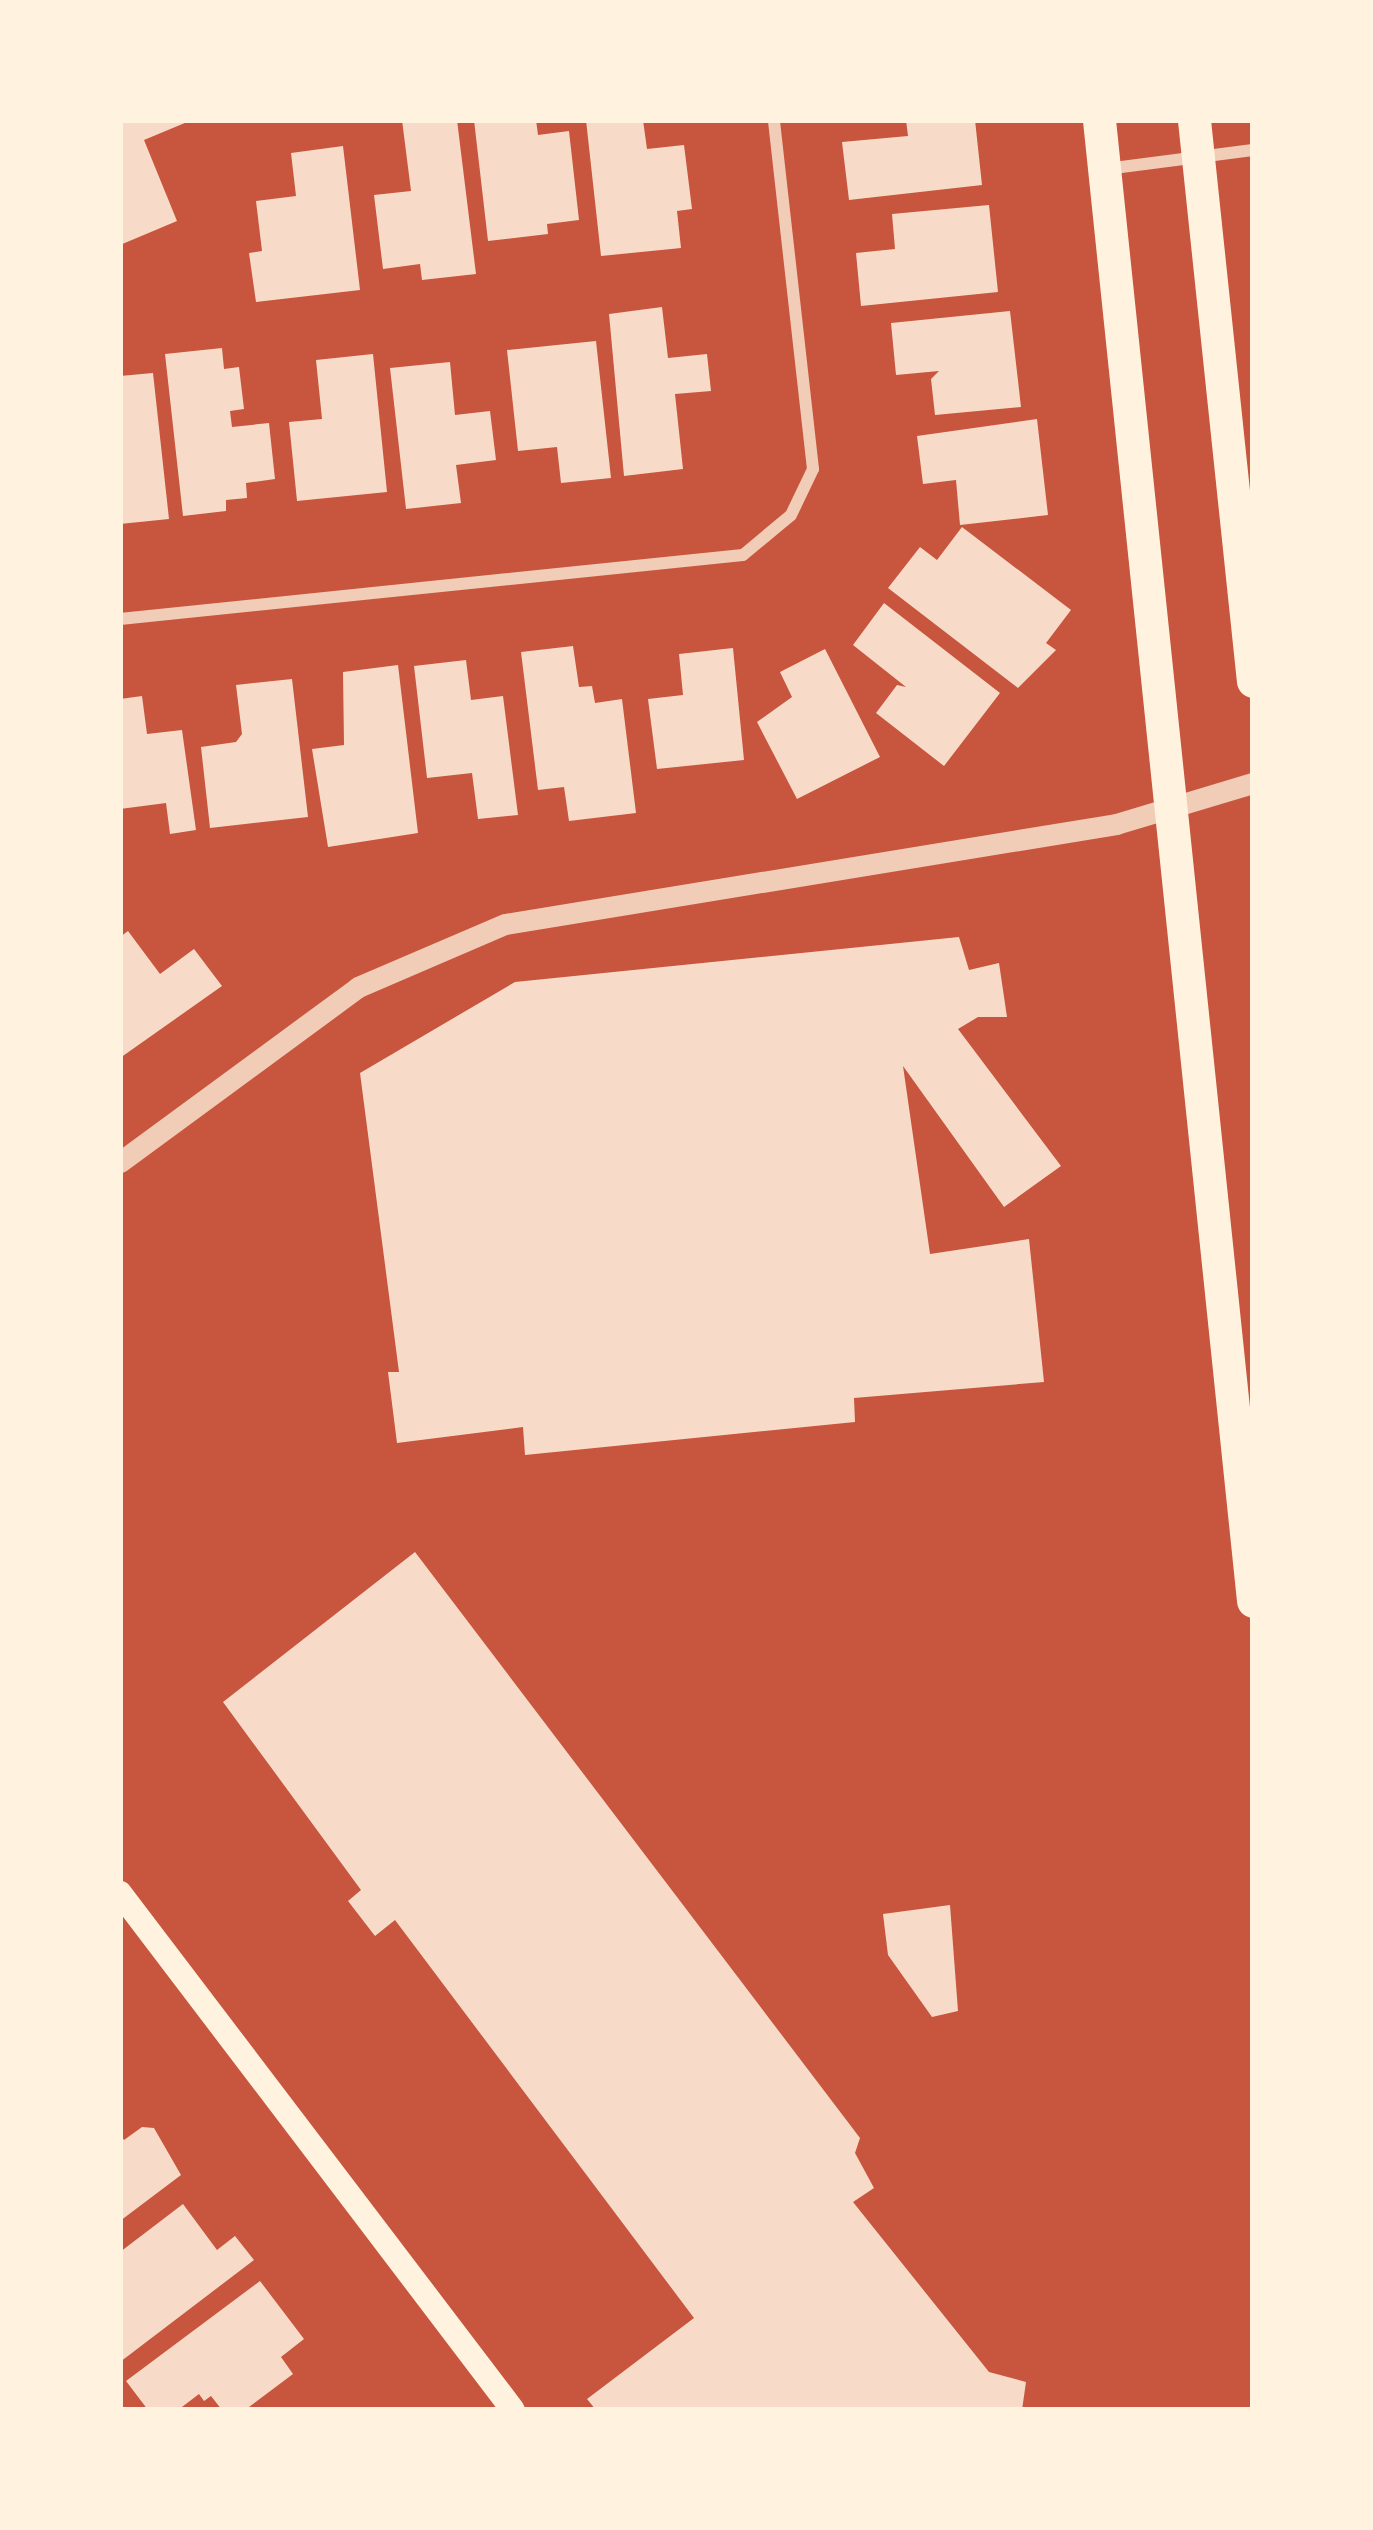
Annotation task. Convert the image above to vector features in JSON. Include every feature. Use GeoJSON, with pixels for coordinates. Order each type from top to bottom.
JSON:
{"type":"FeatureCollection","features":[{"type":"Feature","properties":{"kind":"highway"},"geometry":{"type":"LineString","coordinates":[[1099,120],[1253,1601]]}},
{"type":"Feature","properties":{"kind":"highway"},"geometry":{"type":"LineString","coordinates":[[1195,120],[1253,681]]}},
{"type":"Feature","properties":{"kind":"main road"},"geometry":{"type":"LineString","coordinates":[[120,1893],[513,2410]]}},
{"type":"Feature","properties":{"kind":"street"},"geometry":{"type":"LineString","coordinates":[[120,619],[743,555],[791,514],[814,469],[775,120]]}},
{"type":"Feature","properties":{"kind":"street"},"geometry":{"type":"LineString","coordinates":[[1105,170],[1253,150]]}},
{"type":"Feature","properties":{"kind":"street"},"geometry":{"type":"LineString","coordinates":[[120,1162],[358,987],[505,924],[1116,824],[1253,783]]}},
{"type":"Feature","properties":{"kind":"building"},"geometry":{"type":"Polygon","coordinates":[[[120,120],[192,120],[144,140],[177,221],[120,245],[120,120]]]}},
{"type":"Feature","properties":{"kind":"building"},"geometry":{"type":"Polygon","coordinates":[[[402,120],[457,120],[476,274],[422,280],[420,264],[383,269],[374,195],[411,191],[402,120]]]}},
{"type":"Feature","properties":{"kind":"building"},"geometry":{"type":"Polygon","coordinates":[[[474,120],[536,120],[538,135],[569,131],[579,220],[547,224],[548,234],[488,241],[474,120]]]}},
{"type":"Feature","properties":{"kind":"building"},"geometry":{"type":"Polygon","coordinates":[[[586,120],[643,120],[647,149],[684,145],[692,209],[677,211],[681,248],[601,256],[586,120]]]}},
{"type":"Feature","properties":{"kind":"building"},"geometry":{"type":"Polygon","coordinates":[[[906,120],[975,120],[982,185],[849,200],[842,142],[908,136],[906,120]]]}},
{"type":"Feature","properties":{"kind":"building"},"geometry":{"type":"Polygon","coordinates":[[[343,146],[360,290],[256,302],[249,253],[262,251],[256,201],[296,196],[291,153],[343,146]]]}},
{"type":"Feature","properties":{"kind":"building"},"geometry":{"type":"Polygon","coordinates":[[[989,205],[998,292],[861,306],[856,253],[895,249],[892,214],[989,205]]]}},
{"type":"Feature","properties":{"kind":"building"},"geometry":{"type":"Polygon","coordinates":[[[662,307],[668,358],[707,354],[711,391],[675,394],[683,469],[624,476],[609,314],[662,307]]]}},
{"type":"Feature","properties":{"kind":"building"},"geometry":{"type":"Polygon","coordinates":[[[1010,311],[1021,407],[935,415],[931,379],[939,371],[896,375],[891,323],[1010,311]]]}},
{"type":"Feature","properties":{"kind":"building"},"geometry":{"type":"Polygon","coordinates":[[[596,341],[611,478],[561,483],[557,447],[518,451],[507,350],[596,341]]]}},
{"type":"Feature","properties":{"kind":"building"},"geometry":{"type":"Polygon","coordinates":[[[222,348],[224,369],[239,367],[244,409],[230,411],[232,427],[269,423],[275,479],[246,483],[247,498],[226,500],[226,511],[183,516],[165,354],[222,348]]]}},
{"type":"Feature","properties":{"kind":"building"},"geometry":{"type":"Polygon","coordinates":[[[373,354],[387,492],[297,501],[289,422],[322,419],[316,360],[373,354]]]}},
{"type":"Feature","properties":{"kind":"building"},"geometry":{"type":"Polygon","coordinates":[[[450,362],[455,415],[490,411],[496,460],[456,465],[461,503],[406,509],[390,368],[450,362]]]}},
{"type":"Feature","properties":{"kind":"building"},"geometry":{"type":"Polygon","coordinates":[[[153,373],[169,519],[120,524],[120,376],[153,373]]]}},
{"type":"Feature","properties":{"kind":"building"},"geometry":{"type":"Polygon","coordinates":[[[1037,419],[1048,515],[960,525],[956,480],[923,484],[917,436],[1037,419]]]}},
{"type":"Feature","properties":{"kind":"building"},"geometry":{"type":"Polygon","coordinates":[[[962,527],[1071,610],[1046,643],[1056,650],[1018,688],[888,588],[920,547],[937,560],[962,527]]]}},
{"type":"Feature","properties":{"kind":"building"},"geometry":{"type":"Polygon","coordinates":[[[884,603],[1000,693],[944,766],[876,713],[897,685],[906,687],[853,645],[884,603]]]}},
{"type":"Feature","properties":{"kind":"building"},"geometry":{"type":"Polygon","coordinates":[[[573,646],[579,687],[592,686],[595,703],[622,699],[636,813],[569,821],[564,787],[538,790],[521,652],[573,646]]]}},
{"type":"Feature","properties":{"kind":"building"},"geometry":{"type":"Polygon","coordinates":[[[733,648],[744,760],[657,769],[648,699],[683,695],[679,654],[733,648]]]}},
{"type":"Feature","properties":{"kind":"building"},"geometry":{"type":"Polygon","coordinates":[[[825,649],[880,757],[797,799],[757,722],[792,697],[780,672],[825,649]]]}},
{"type":"Feature","properties":{"kind":"building"},"geometry":{"type":"Polygon","coordinates":[[[466,660],[471,700],[503,696],[518,815],[478,819],[472,773],[427,778],[414,666],[466,660]]]}},
{"type":"Feature","properties":{"kind":"building"},"geometry":{"type":"Polygon","coordinates":[[[398,665],[418,833],[328,847],[312,749],[344,745],[343,672],[398,665]]]}},
{"type":"Feature","properties":{"kind":"building"},"geometry":{"type":"Polygon","coordinates":[[[292,679],[308,817],[210,828],[201,747],[236,742],[242,734],[236,685],[292,679]]]}},
{"type":"Feature","properties":{"kind":"building"},"geometry":{"type":"Polygon","coordinates":[[[142,696],[147,734],[182,730],[196,830],[170,834],[166,803],[120,809],[120,699],[142,696]]]}},
{"type":"Feature","properties":{"kind":"building"},"geometry":{"type":"Polygon","coordinates":[[[128,931],[160,974],[194,949],[222,986],[120,1058],[120,937],[128,931]]]}},
{"type":"Feature","properties":{"kind":"building"},"geometry":{"type":"Polygon","coordinates":[[[959,937],[969,970],[999,963],[1007,1017],[978,1017],[958,1029],[1061,1166],[1004,1207],[903,1066],[930,1254],[1029,1239],[1044,1382],[854,1398],[855,1422],[525,1455],[523,1427],[397,1443],[388,1372],[399,1372],[360,1073],[515,982],[959,937]]]}},
{"type":"Feature","properties":{"kind":"building"},"geometry":{"type":"Polygon","coordinates":[[[415,1552],[860,2138],[855,2153],[874,2188],[853,2202],[989,2372],[1026,2382],[1022,2410],[596,2410],[587,2399],[694,2318],[395,1920],[375,1936],[348,1901],[361,1890],[223,1702],[415,1552]]]}},
{"type":"Feature","properties":{"kind":"building"},"geometry":{"type":"Polygon","coordinates":[[[950,1905],[958,2011],[932,2017],[888,1955],[883,1914],[950,1905]]]}},
{"type":"Feature","properties":{"kind":"building"},"geometry":{"type":"Polygon","coordinates":[[[142,2127],[154,2128],[181,2175],[120,2221],[120,2134],[124,2140],[142,2127]]]}},
{"type":"Feature","properties":{"kind":"building"},"geometry":{"type":"Polygon","coordinates":[[[183,2204],[217,2250],[235,2236],[254,2260],[120,2362],[120,2252],[183,2204]]]}},
{"type":"Feature","properties":{"kind":"building"},"geometry":{"type":"Polygon","coordinates":[[[260,2281],[304,2339],[281,2357],[293,2374],[245,2410],[222,2410],[211,2396],[204,2401],[199,2394],[178,2410],[148,2410],[126,2381],[260,2281]]]}}]}
